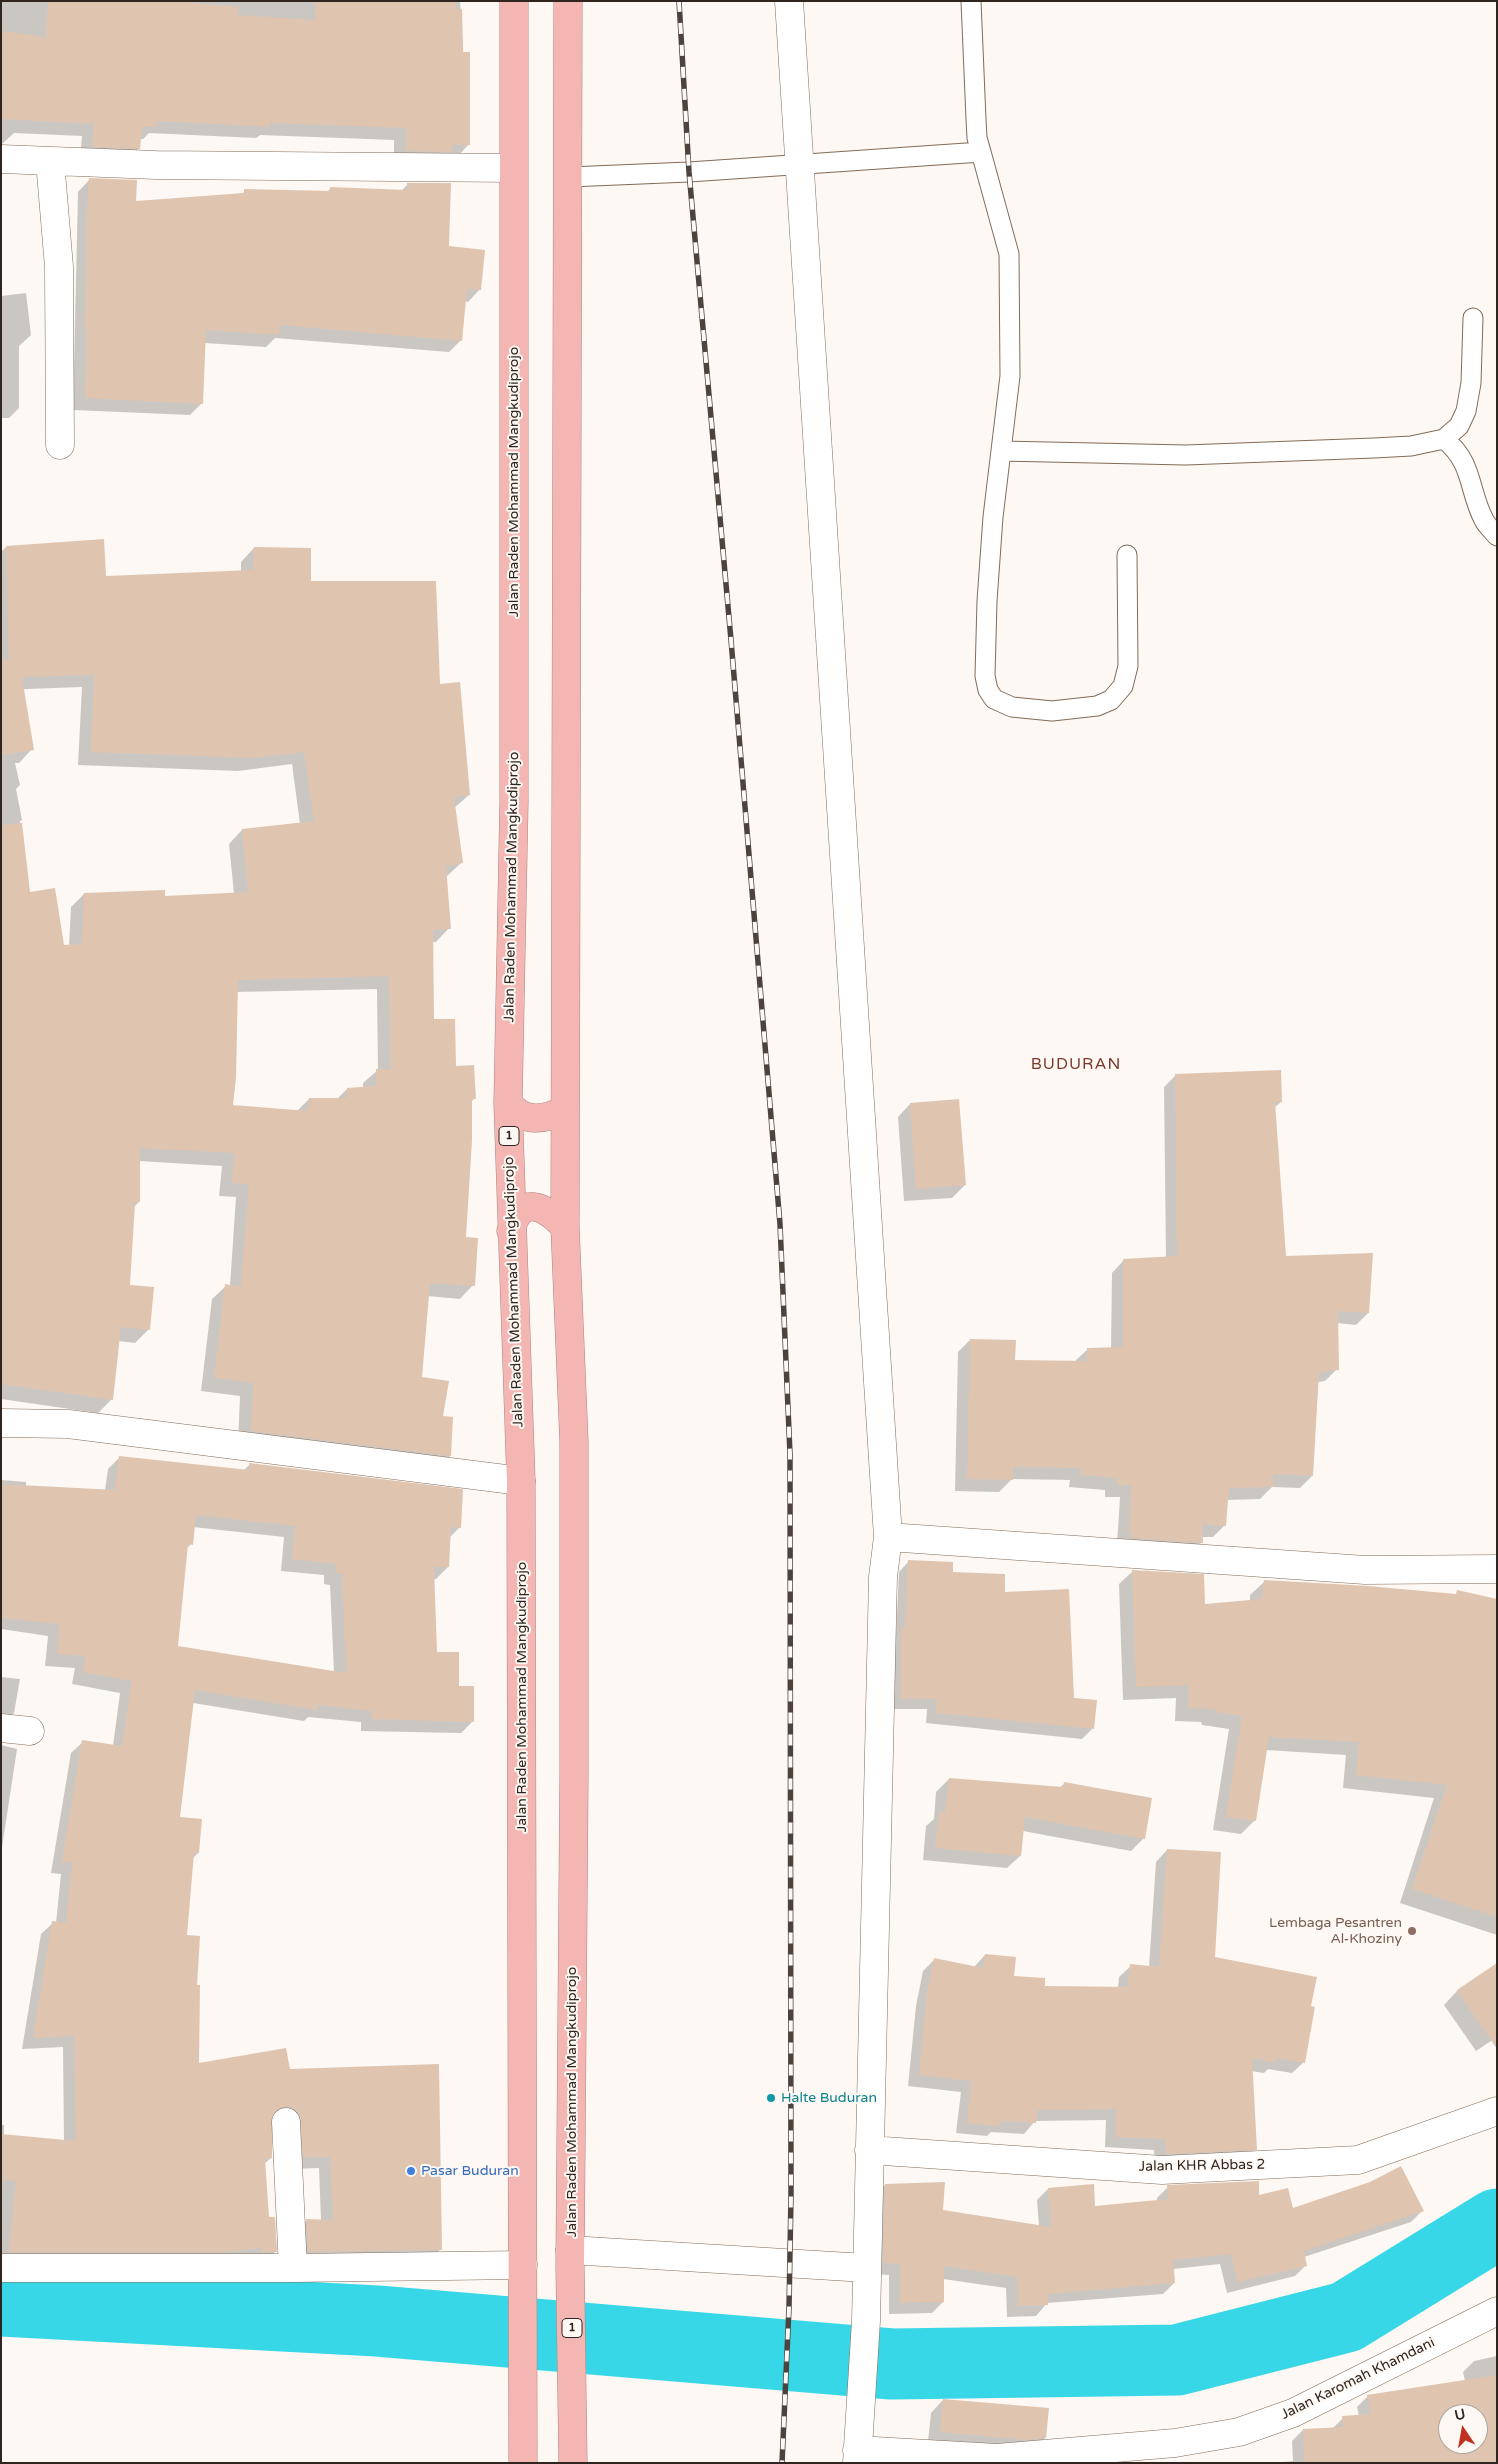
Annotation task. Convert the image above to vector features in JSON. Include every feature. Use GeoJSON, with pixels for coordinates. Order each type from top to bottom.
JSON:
{"type":"FeatureCollection","features":[{"type":"Feature","properties":{"kind":"highway","name":"Jalan Raden Mohammad Mangkudiprojo"},"geometry":{"type":"LineString","coordinates":[[514,1],[514,801],[508,1103],[521,1481],[522,2393],[524,2463]]}},
{"type":"Feature","properties":{"kind":"highway","name":"Jalan Raden Mohammad Mangkudiprojo"},"geometry":{"type":"LineString","coordinates":[[568,1],[569,177],[564,1227],[574,1442],[574,1774],[570,2258],[574,2463]]}},
{"type":"Feature","properties":{"kind":"highway"},"geometry":{"type":"LineString","coordinates":[[508,1103],[514,1111],[532,1119],[552,1116],[565,1109]]}},
{"type":"Feature","properties":{"kind":"highway"},"geometry":{"type":"LineString","coordinates":[[511,1231],[515,1217],[519,1212],[534,1207],[549,1211],[564,1227]]}},
{"type":"Feature","properties":{"kind":"street"},"geometry":{"type":"LineString","coordinates":[[790,1],[888,1537],[883,1577],[866,2322],[857,2456]]}},
{"type":"Feature","properties":{"kind":"street"},"geometry":{"type":"LineString","coordinates":[[1,159],[156,165],[513,168]]}},
{"type":"Feature","properties":{"kind":"street"},"geometry":{"type":"LineString","coordinates":[[50,161],[59,267],[60,445]]}},
{"type":"Feature","properties":{"kind":"street"},"geometry":{"type":"LineString","coordinates":[[1,1423],[68,1424],[521,1481]]}},
{"type":"Feature","properties":{"kind":"street"},"geometry":{"type":"LineString","coordinates":[[888,1537],[1365,1570],[1497,1569]]}},
{"type":"Feature","properties":{"kind":"street"},"geometry":{"type":"LineString","coordinates":[[1,1728],[30,1731]]}},
{"type":"Feature","properties":{"kind":"street","name":"Jalan KHR Abbas 2"},"geometry":{"type":"LineString","coordinates":[[869,2150],[1162,2170],[1358,2160],[1497,2111]]}},
{"type":"Feature","properties":{"kind":"street"},"geometry":{"type":"LineString","coordinates":[[286,2122],[293,2268]]}},
{"type":"Feature","properties":{"kind":"street"},"geometry":{"type":"LineString","coordinates":[[570,2258],[866,2268]]}},
{"type":"Feature","properties":{"kind":"street"},"geometry":{"type":"LineString","coordinates":[[1,2268],[523,2268]]}},
{"type":"Feature","properties":{"kind":"street","name":"Jalan Karomah Khamdani"},"geometry":{"type":"LineString","coordinates":[[857,2456],[997,2458],[1174,2443],[1239,2432],[1293,2413],[1497,2311]]}},
{"type":"Feature","properties":{"kind":"lane"},"geometry":{"type":"LineString","coordinates":[[971,1],[976,129],[1009,254],[1010,376],[993,517],[987,601],[985,676],[988,690],[994,699],[1012,707],[1052,711],[1097,706],[1111,700],[1123,686],[1128,666],[1128,555]]}},
{"type":"Feature","properties":{"kind":"lane"},"geometry":{"type":"LineString","coordinates":[[569,177],[689,172],[981,152]]}},
{"type":"Feature","properties":{"kind":"lane"},"geometry":{"type":"LineString","coordinates":[[1001,451],[1186,456],[1383,448],[1411,446],[1444,439],[1459,426],[1466,411],[1471,383],[1473,318]]}},
{"type":"Feature","properties":{"kind":"lane"},"geometry":{"type":"LineString","coordinates":[[1444,439],[1457,449],[1468,470],[1484,521],[1497,536]]}},
{"type":"Feature","properties":{"kind":"building"},"geometry":{"type":"Polygon","coordinates":[[[48,1],[170,1],[238,7],[237,15],[315,20],[316,1],[456,1],[456,9],[462,9],[463,52],[470,52],[470,145],[452,145],[452,152],[406,151],[406,128],[270,123],[270,127],[157,121],[156,127],[142,127],[140,149],[92,147],[94,124],[1,119],[1,31],[46,37],[48,1]]]}},
{"type":"Feature","properties":{"kind":"building"},"geometry":{"type":"Polygon","coordinates":[[[89,178],[137,180],[136,201],[244,193],[244,189],[330,191],[330,187],[407,190],[407,183],[451,183],[449,246],[485,250],[481,290],[467,289],[462,341],[280,325],[279,335],[206,330],[203,404],[85,398],[89,178]]]}},
{"type":"Feature","properties":{"kind":"building"},"geometry":{"type":"Polygon","coordinates":[[[104,539],[106,576],[253,570],[254,547],[311,548],[311,581],[436,581],[440,684],[460,682],[470,795],[454,797],[463,863],[446,866],[451,929],[433,930],[434,1019],[455,1019],[456,1066],[474,1065],[476,1099],[472,1099],[472,1140],[466,1237],[478,1238],[475,1286],[430,1283],[422,1377],[449,1381],[443,1416],[453,1417],[451,1456],[251,1431],[253,1383],[214,1378],[225,1284],[241,1287],[249,1184],[232,1183],[234,1153],[140,1148],[140,1202],[135,1202],[130,1285],[154,1287],[150,1330],[121,1327],[113,1400],[1,1384],[1,825],[22,823],[30,892],[55,888],[64,945],[82,944],[84,893],[165,890],[165,896],[248,892],[242,829],[314,821],[304,752],[252,758],[91,752],[94,675],[22,677],[34,750],[1,755],[1,660],[9,659],[6,546],[104,539]],[[389,976],[238,980],[236,1078],[233,1105],[308,1111],[309,1098],[347,1098],[347,1088],[376,1086],[376,1069],[391,1069],[389,976]]]}},
{"type":"Feature","properties":{"kind":"building"},"geometry":{"type":"Polygon","coordinates":[[[1281,1070],[1282,1102],[1275,1102],[1286,1256],[1373,1253],[1369,1313],[1338,1311],[1339,1370],[1319,1372],[1313,1476],[1273,1474],[1273,1487],[1229,1488],[1226,1526],[1202,1524],[1203,1543],[1131,1538],[1131,1533],[1129,1533],[1131,1485],[1117,1485],[1117,1478],[1081,1475],[1081,1468],[1013,1467],[1013,1480],[967,1479],[970,1339],[1016,1340],[1015,1360],[1087,1361],[1087,1348],[1123,1347],[1123,1259],[1177,1256],[1175,1074],[1281,1070]]]}},
{"type":"Feature","properties":{"kind":"building"},"geometry":{"type":"Polygon","coordinates":[[[959,1099],[966,1185],[916,1189],[910,1103],[959,1099]]]}},
{"type":"Feature","properties":{"kind":"building"},"geometry":{"type":"Polygon","coordinates":[[[119,1456],[249,1470],[249,1463],[463,1489],[461,1528],[451,1527],[449,1567],[434,1567],[437,1652],[459,1652],[459,1686],[474,1686],[474,1722],[372,1719],[372,1711],[318,1705],[317,1710],[195,1690],[180,1817],[202,1819],[199,1853],[194,1853],[187,1935],[200,1936],[197,1985],[200,1985],[199,2063],[286,2048],[290,2069],[439,2064],[442,2250],[308,2252],[306,2219],[333,2220],[330,2157],[303,2157],[299,2114],[294,2108],[286,2106],[278,2109],[272,2115],[272,2158],[265,2159],[269,2217],[275,2217],[277,2252],[262,2252],[262,2248],[223,2252],[9,2252],[16,2181],[1,2180],[1,2134],[76,2141],[74,2036],[33,2038],[52,1921],[66,1923],[72,1863],[62,1861],[82,1740],[122,1746],[132,1681],[83,1672],[86,1656],[57,1654],[59,1624],[1,1618],[1,1484],[115,1490],[119,1456]],[[196,1515],[193,1545],[188,1544],[178,1646],[346,1673],[342,1573],[335,1573],[336,1564],[292,1559],[295,1526],[196,1515]]]}},
{"type":"Feature","properties":{"kind":"building"},"geometry":{"type":"Polygon","coordinates":[[[908,1560],[953,1562],[953,1572],[1005,1574],[1005,1592],[1069,1589],[1074,1698],[1097,1700],[1094,1729],[936,1713],[937,1699],[901,1699],[901,1628],[905,1627],[908,1560]]]}},
{"type":"Feature","properties":{"kind":"building"},"geometry":{"type":"Polygon","coordinates":[[[1132,1570],[1204,1574],[1205,1604],[1262,1599],[1264,1580],[1368,1586],[1456,1594],[1457,1590],[1497,1599],[1497,1917],[1412,1889],[1447,1785],[1356,1775],[1359,1742],[1269,1737],[1256,1821],[1226,1817],[1242,1716],[1215,1712],[1215,1709],[1188,1708],[1189,1685],[1136,1687],[1132,1570]]]}},
{"type":"Feature","properties":{"kind":"building"},"geometry":{"type":"Polygon","coordinates":[[[949,1778],[1063,1787],[1064,1782],[1152,1798],[1145,1839],[1025,1817],[1021,1856],[935,1848],[939,1812],[945,1813],[949,1778]]]}},
{"type":"Feature","properties":{"kind":"building"},"geometry":{"type":"Polygon","coordinates":[[[1167,1849],[1221,1852],[1215,1957],[1317,1977],[1311,2006],[1315,2007],[1305,2063],[1277,2058],[1276,2063],[1252,2058],[1257,2150],[1166,2154],[1165,2139],[1116,2137],[1116,2109],[1037,2110],[1036,2123],[1000,2121],[999,2126],[967,2123],[971,2081],[919,2075],[927,1994],[934,1958],[983,1968],[985,1954],[1016,1957],[1014,1976],[1045,1978],[1045,1986],[1128,1987],[1130,1964],[1159,1967],[1167,1849]]]}},
{"type":"Feature","properties":{"kind":"building"},"geometry":{"type":"Polygon","coordinates":[[[1497,1963],[1497,2049],[1457,1990],[1497,1963]]]}},
{"type":"Feature","properties":{"kind":"building"},"geometry":{"type":"Polygon","coordinates":[[[1401,2166],[1424,2211],[1304,2251],[1307,2266],[1238,2282],[1231,2254],[1173,2260],[1175,2283],[1048,2294],[1048,2305],[1018,2306],[1017,2277],[944,2266],[944,2302],[900,2303],[900,2264],[883,2263],[885,2184],[945,2182],[943,2210],[1051,2227],[1048,2188],[1094,2184],[1095,2206],[1168,2199],[1167,2185],[1259,2181],[1259,2195],[1288,2188],[1293,2208],[1370,2182],[1401,2166]]]}},
{"type":"Feature","properties":{"kind":"building"},"geometry":{"type":"Polygon","coordinates":[[[1497,2375],[1497,2463],[1304,2463],[1303,2429],[1343,2427],[1342,2416],[1371,2414],[1367,2395],[1497,2375]]]}},
{"type":"Feature","properties":{"kind":"building"},"geometry":{"type":"Polygon","coordinates":[[[943,2399],[1049,2408],[1046,2438],[1027,2440],[940,2432],[943,2399]]]}},
{"type":"Feature","properties":{"kind":"waterway"},"geometry":{"type":"LineString","coordinates":[[1,2301],[377,2321],[892,2364],[1177,2360],[1346,2317],[1497,2224]]}},
{"type":"Feature","properties":{"kind":"railway"},"geometry":{"type":"LineString","coordinates":[[679,1],[689,172],[731,640],[780,1224],[790,1454],[791,2196],[789,2308],[782,2463]]}},
{"type":"Feature","properties":{"kind":"place","name":"Lembaga Pesantren Al-Khoziny"},"geometry":{"type":"Point","coordinates":[1412,1931]}},
{"type":"Feature","properties":{"kind":"place","name":"Halte Buduran"},"geometry":{"type":"Point","coordinates":[771,2098]}},
{"type":"Feature","properties":{"kind":"place","name":"Pasar Buduran"},"geometry":{"type":"Point","coordinates":[411,2171]}},
{"type":"Feature","properties":{"kind":"district","name":"BUDURAN"},"geometry":{"type":"Point","coordinates":[1076,1065]}}]}
